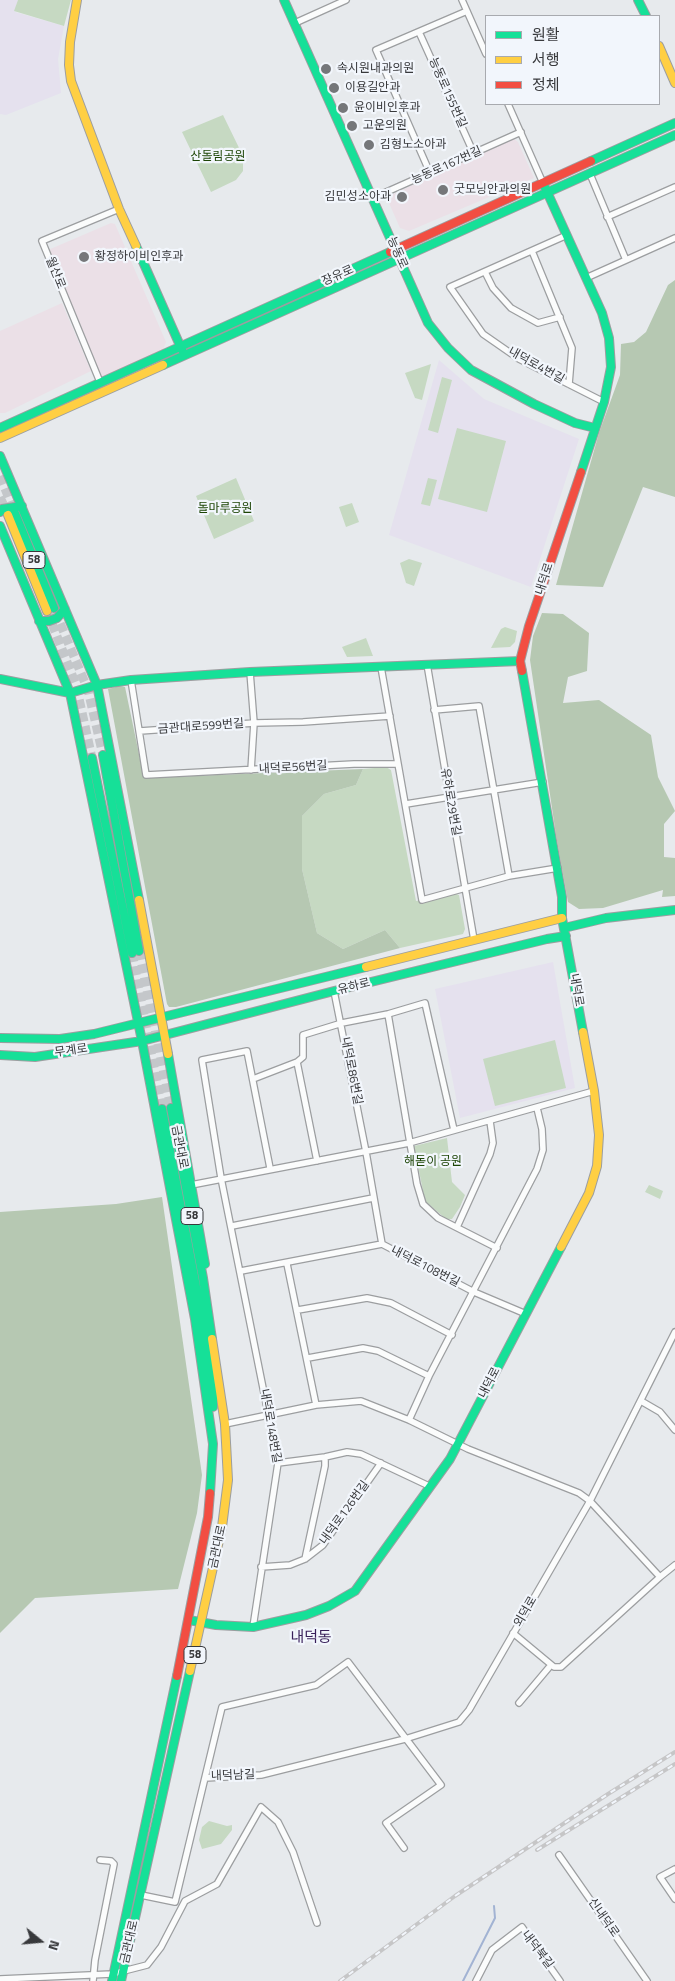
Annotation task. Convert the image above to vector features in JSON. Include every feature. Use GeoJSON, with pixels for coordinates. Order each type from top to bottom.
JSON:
{"type":"FeatureCollection","features":[{"type":"Feature","properties":{"kind":"main road"},"geometry":{"type":"LineString","coordinates":[[76,0],[70,42],[69,65],[71,81],[120,209],[184,356]]}},
{"type":"Feature","properties":{"kind":"main road","name":"능동로"},"geometry":{"type":"LineString","coordinates":[[284,0],[428,323],[448,348],[471,370],[534,404],[575,423],[595,428]]}},
{"type":"Feature","properties":{"kind":"main road"},"geometry":{"type":"LineString","coordinates":[[638,0],[646,15]]}},
{"type":"Feature","properties":{"kind":"main road"},"geometry":{"type":"LineString","coordinates":[[660,48],[675,83]]}},
{"type":"Feature","properties":{"kind":"main road","name":"장유로"},"geometry":{"type":"LineString","coordinates":[[0,428],[675,123]]}},
{"type":"Feature","properties":{"kind":"main road","name":"장유로"},"geometry":{"type":"LineString","coordinates":[[0,438],[675,135]]}},
{"type":"Feature","properties":{"kind":"main road","name":"내덕로"},"geometry":{"type":"LineString","coordinates":[[189,1620],[201,1624],[253,1627],[306,1615],[330,1606],[355,1591],[450,1459],[589,1193],[597,1166],[599,1135],[594,1091],[562,918],[562,898],[558,868],[520,661],[529,626],[604,402],[611,368],[609,338],[602,313],[543,183]]}},
{"type":"Feature","properties":{"kind":"main road"},"geometry":{"type":"LineString","coordinates":[[0,456],[97,685],[162,1018],[206,1274],[210,1325]]}},
{"type":"Feature","properties":{"kind":"main road"},"geometry":{"type":"LineString","coordinates":[[7,513],[2,509],[22,506]]}},
{"type":"Feature","properties":{"kind":"main road","name":"58"},"geometry":{"type":"LineString","coordinates":[[7,513],[50,610]]}},
{"type":"Feature","properties":{"kind":"main road"},"geometry":{"type":"LineString","coordinates":[[0,526],[70,693],[142,1041],[195,1319],[213,1444]]}},
{"type":"Feature","properties":{"kind":"main road"},"geometry":{"type":"LineString","coordinates":[[39,621],[49,621],[57,618],[65,609]]}},
{"type":"Feature","properties":{"kind":"main road"},"geometry":{"type":"LineString","coordinates":[[0,679],[70,693],[97,685],[132,680],[250,672],[520,661]]}},
{"type":"Feature","properties":{"kind":"main road"},"geometry":{"type":"LineString","coordinates":[[92,758],[136,952],[103,755]]}},
{"type":"Feature","properties":{"kind":"main road","name":"유하로"},"geometry":{"type":"LineString","coordinates":[[142,1041],[334,991],[547,939],[606,918],[675,910]]}},
{"type":"Feature","properties":{"kind":"main road","name":"유하로"},"geometry":{"type":"LineString","coordinates":[[138,1022],[162,1018],[562,918]]}},
{"type":"Feature","properties":{"kind":"main road","name":"무계로"},"geometry":{"type":"LineString","coordinates":[[0,1038],[60,1039],[94,1034],[138,1022]]}},
{"type":"Feature","properties":{"kind":"main road","name":"무계로"},"geometry":{"type":"LineString","coordinates":[[0,1055],[35,1057],[142,1041]]}},
{"type":"Feature","properties":{"kind":"main road","name":"금관대로"},"geometry":{"type":"LineString","coordinates":[[121,1981],[222,1527],[228,1480],[225,1424],[203,1278],[171,1108]]}},
{"type":"Feature","properties":{"kind":"main road","name":"금관대로"},"geometry":{"type":"LineString","coordinates":[[112,1978],[189,1620],[208,1517],[213,1444],[213,1388],[203,1323],[162,1109]]}},
{"type":"Feature","properties":{"kind":"street"},"geometry":{"type":"LineString","coordinates":[[295,24],[346,0]]}},
{"type":"Feature","properties":{"kind":"street"},"geometry":{"type":"LineString","coordinates":[[462,0],[485,52]]}},
{"type":"Feature","properties":{"kind":"street"},"geometry":{"type":"LineString","coordinates":[[430,173],[376,50],[467,11]]}},
{"type":"Feature","properties":{"kind":"street","name":"능동로155번길"},"geometry":{"type":"LineString","coordinates":[[419,32],[474,154]]}},
{"type":"Feature","properties":{"kind":"street"},"geometry":{"type":"LineString","coordinates":[[508,105],[543,183]]}},
{"type":"Feature","properties":{"kind":"street","name":"능동로167번길"},"geometry":{"type":"LineString","coordinates":[[373,198],[521,132]]}},
{"type":"Feature","properties":{"kind":"street"},"geometry":{"type":"LineString","coordinates":[[590,174],[626,260]]}},
{"type":"Feature","properties":{"kind":"street"},"geometry":{"type":"LineString","coordinates":[[607,217],[675,187]]}},
{"type":"Feature","properties":{"kind":"street","name":"월산로"},"geometry":{"type":"LineString","coordinates":[[100,382],[42,241],[120,209]]}},
{"type":"Feature","properties":{"kind":"street","name":"내덕로4번길"},"geometry":{"type":"LineString","coordinates":[[567,235],[450,287],[483,334],[519,359],[604,402]]}},
{"type":"Feature","properties":{"kind":"street"},"geometry":{"type":"LineString","coordinates":[[586,278],[675,238]]}},
{"type":"Feature","properties":{"kind":"street","name":"내덕로4번길"},"geometry":{"type":"LineString","coordinates":[[532,250],[572,348],[569,384]]}},
{"type":"Feature","properties":{"kind":"street"},"geometry":{"type":"LineString","coordinates":[[485,272],[493,288],[511,308],[538,323],[560,317]]}},
{"type":"Feature","properties":{"kind":"street","name":"유하로29번길"},"geometry":{"type":"LineString","coordinates":[[427,664],[474,940]]}},
{"type":"Feature","properties":{"kind":"street"},"geometry":{"type":"LineString","coordinates":[[381,667],[422,900],[509,876],[558,868]]}},
{"type":"Feature","properties":{"kind":"street","name":"금관대로599번길"},"geometry":{"type":"LineString","coordinates":[[250,672],[254,723]]}},
{"type":"Feature","properties":{"kind":"street","name":"금관대로599번길"},"geometry":{"type":"LineString","coordinates":[[132,680],[140,730],[390,716]]}},
{"type":"Feature","properties":{"kind":"street"},"geometry":{"type":"LineString","coordinates":[[434,710],[479,706],[509,876]]}},
{"type":"Feature","properties":{"kind":"street"},"geometry":{"type":"LineString","coordinates":[[251,770],[254,723]]}},
{"type":"Feature","properties":{"kind":"street","name":"내덕로56번길"},"geometry":{"type":"LineString","coordinates":[[140,730],[146,775],[354,764],[398,764]]}},
{"type":"Feature","properties":{"kind":"street"},"geometry":{"type":"LineString","coordinates":[[406,804],[543,782]]}},
{"type":"Feature","properties":{"kind":"street","name":"내덕로86번길"},"geometry":{"type":"LineString","coordinates":[[334,991],[342,1023],[382,1244]]}},
{"type":"Feature","properties":{"kind":"street"},"geometry":{"type":"LineString","coordinates":[[270,1168],[254,1079],[297,1062],[303,1057],[303,1035],[342,1023],[388,1014],[426,1003],[454,1130]]}},
{"type":"Feature","properties":{"kind":"street"},"geometry":{"type":"LineString","coordinates":[[388,1014],[416,1184],[423,1204],[438,1218],[497,1248]]}},
{"type":"Feature","properties":{"kind":"street","name":"내덕로148번길"},"geometry":{"type":"LineString","coordinates":[[253,1627],[278,1463],[221,1178],[202,1060],[247,1051],[254,1079]]}},
{"type":"Feature","properties":{"kind":"street"},"geometry":{"type":"LineString","coordinates":[[297,1062],[317,1160]]}},
{"type":"Feature","properties":{"kind":"street"},"geometry":{"type":"LineString","coordinates":[[191,1185],[270,1168],[409,1143],[594,1091]]}},
{"type":"Feature","properties":{"kind":"street"},"geometry":{"type":"LineString","coordinates":[[474,1292],[537,1169],[543,1150],[542,1129],[537,1108]]}},
{"type":"Feature","properties":{"kind":"street"},"geometry":{"type":"LineString","coordinates":[[457,1227],[490,1154],[493,1144],[490,1121]]}},
{"type":"Feature","properties":{"kind":"street"},"geometry":{"type":"LineString","coordinates":[[232,1226],[373,1198]]}},
{"type":"Feature","properties":{"kind":"street","name":"내덕로108번길"},"geometry":{"type":"LineString","coordinates":[[241,1272],[382,1244],[474,1292],[526,1314]]}},
{"type":"Feature","properties":{"kind":"street"},"geometry":{"type":"LineString","coordinates":[[288,1264],[316,1405]]}},
{"type":"Feature","properties":{"kind":"street","name":"내덕로108번길"},"geometry":{"type":"LineString","coordinates":[[409,1420],[429,1376],[474,1292]]}},
{"type":"Feature","properties":{"kind":"street"},"geometry":{"type":"LineString","coordinates":[[298,1310],[367,1298],[391,1304],[452,1335]]}},
{"type":"Feature","properties":{"kind":"street","name":"외덕로"},"geometry":{"type":"LineString","coordinates":[[459,1722],[469,1710],[590,1501],[675,1332]]}},
{"type":"Feature","properties":{"kind":"street"},"geometry":{"type":"LineString","coordinates":[[308,1358],[364,1348],[378,1351],[429,1376]]}},
{"type":"Feature","properties":{"kind":"street"},"geometry":{"type":"LineString","coordinates":[[225,1424],[316,1405],[361,1401],[409,1420],[458,1444],[579,1493],[590,1501],[660,1577]]}},
{"type":"Feature","properties":{"kind":"street"},"geometry":{"type":"LineString","coordinates":[[640,1401],[660,1412],[675,1430]]}},
{"type":"Feature","properties":{"kind":"street"},"geometry":{"type":"LineString","coordinates":[[278,1463],[347,1452],[361,1454],[429,1486]]}},
{"type":"Feature","properties":{"kind":"street","name":"내덕로126번길"},"geometry":{"type":"LineString","coordinates":[[305,1559],[325,1466],[325,1457]]}},
{"type":"Feature","properties":{"kind":"street","name":"내덕로126번길"},"geometry":{"type":"LineString","coordinates":[[261,1568],[290,1565],[305,1559],[324,1545],[381,1463]]}},
{"type":"Feature","properties":{"kind":"street"},"geometry":{"type":"LineString","coordinates":[[514,1633],[554,1667],[561,1667],[675,1565]]}},
{"type":"Feature","properties":{"kind":"street","name":"내덕남길"},"geometry":{"type":"LineString","coordinates":[[405,1739],[348,1662],[316,1685],[222,1707],[205,1778],[261,1775],[405,1739],[459,1722]]}},
{"type":"Feature","properties":{"kind":"street"},"geometry":{"type":"LineString","coordinates":[[519,1703],[551,1664]]}},
{"type":"Feature","properties":{"kind":"street"},"geometry":{"type":"LineString","coordinates":[[404,1848],[386,1823],[441,1785],[405,1739]]}},
{"type":"Feature","properties":{"kind":"street"},"geometry":{"type":"LineString","coordinates":[[141,1895],[175,1902],[205,1778]]}},
{"type":"Feature","properties":{"kind":"street"},"geometry":{"type":"LineString","coordinates":[[0,1979],[112,1978],[123,1971],[147,1966],[162,1946],[185,1901],[216,1884],[261,1807],[278,1822],[293,1852],[317,1923]]}},
{"type":"Feature","properties":{"kind":"street","name":"신내덕로"},"geometry":{"type":"LineString","coordinates":[[559,1855],[647,1981]]}},
{"type":"Feature","properties":{"kind":"street"},"geometry":{"type":"LineString","coordinates":[[93,1978],[114,1864],[111,1861],[100,1860]]}},
{"type":"Feature","properties":{"kind":"street"},"geometry":{"type":"LineString","coordinates":[[675,1870],[660,1877],[675,1899]]}},
{"type":"Feature","properties":{"kind":"street","name":"내덕북길"},"geometry":{"type":"LineString","coordinates":[[476,1981],[492,1950],[522,1927],[560,1981]]}},
{"type":"Feature","properties":{"kind":"shaded area"},"geometry":{"type":"Polygon","coordinates":[[[0,0],[18,0],[15,12],[64,26],[58,59],[61,93],[6,115],[0,114],[0,0]]]}},
{"type":"Feature","properties":{"kind":"shaded area"},"geometry":{"type":"Polygon","coordinates":[[[513,138],[518,142],[534,178],[409,231],[400,228],[389,203],[391,195],[513,138]]]}},
{"type":"Feature","properties":{"kind":"shaded area"},"geometry":{"type":"Polygon","coordinates":[[[111,223],[115,224],[166,342],[162,352],[105,378],[98,376],[48,250],[111,223]]]}},
{"type":"Feature","properties":{"kind":"shaded area"},"geometry":{"type":"Polygon","coordinates":[[[62,303],[91,371],[5,413],[0,413],[0,331],[62,303]]]}},
{"type":"Feature","properties":{"kind":"shaded area"},"geometry":{"type":"Polygon","coordinates":[[[439,360],[484,399],[579,439],[531,587],[389,535],[439,360]]]}},
{"type":"Feature","properties":{"kind":"shaded area"},"geometry":{"type":"Polygon","coordinates":[[[553,962],[575,1088],[460,1118],[435,989],[553,962]]]}},
{"type":"Feature","properties":{"kind":"green space"},"geometry":{"type":"Polygon","coordinates":[[[18,0],[71,0],[64,26],[14,11],[18,0]]]}},
{"type":"Feature","properties":{"kind":"green space","name":"산돌림공원"},"geometry":{"type":"Polygon","coordinates":[[[223,115],[243,156],[243,171],[236,180],[211,192],[182,132],[223,115]]]}},
{"type":"Feature","properties":{"kind":"green space"},"geometry":{"type":"Polygon","coordinates":[[[675,280],[675,497],[643,487],[603,587],[556,585],[599,433],[620,375],[621,344],[634,342],[646,332],[668,285],[675,280]]]}},
{"type":"Feature","properties":{"kind":"green space"},"geometry":{"type":"Polygon","coordinates":[[[431,364],[422,400],[415,398],[405,373],[431,364]]]}},
{"type":"Feature","properties":{"kind":"green space"},"geometry":{"type":"Polygon","coordinates":[[[442,377],[452,380],[438,433],[428,430],[442,377]]]}},
{"type":"Feature","properties":{"kind":"green space"},"geometry":{"type":"Polygon","coordinates":[[[457,428],[506,441],[487,512],[438,499],[457,428]]]}},
{"type":"Feature","properties":{"kind":"green space","name":"돌마루공원"},"geometry":{"type":"Polygon","coordinates":[[[236,478],[254,521],[214,539],[196,496],[236,478]]]}},
{"type":"Feature","properties":{"kind":"green space"},"geometry":{"type":"Polygon","coordinates":[[[428,478],[437,480],[430,506],[421,504],[428,478]]]}},
{"type":"Feature","properties":{"kind":"green space"},"geometry":{"type":"Polygon","coordinates":[[[352,503],[359,522],[346,527],[339,507],[352,503]]]}},
{"type":"Feature","properties":{"kind":"green space"},"geometry":{"type":"Polygon","coordinates":[[[409,559],[422,563],[414,586],[406,583],[400,563],[409,559]]]}},
{"type":"Feature","properties":{"kind":"green space"},"geometry":{"type":"Polygon","coordinates":[[[542,613],[563,614],[589,633],[587,671],[568,677],[563,703],[599,700],[651,735],[658,777],[675,811],[664,824],[664,857],[675,858],[675,896],[662,897],[663,890],[603,908],[579,909],[568,902],[530,660],[533,636],[542,613]]]}},
{"type":"Feature","properties":{"kind":"green space"},"geometry":{"type":"Polygon","coordinates":[[[505,627],[517,631],[515,642],[510,647],[491,648],[501,629],[505,627]]]}},
{"type":"Feature","properties":{"kind":"green space"},"geometry":{"type":"Polygon","coordinates":[[[366,638],[373,656],[347,657],[342,647],[366,638]]]}},
{"type":"Feature","properties":{"kind":"green space"},"geometry":{"type":"Polygon","coordinates":[[[120,686],[125,687],[144,778],[363,769],[356,785],[324,794],[302,816],[302,869],[317,933],[343,949],[385,930],[400,948],[176,1007],[169,1007],[108,689],[120,686]]]}},
{"type":"Feature","properties":{"kind":"green space"},"geometry":{"type":"Polygon","coordinates":[[[386,767],[391,770],[416,901],[459,895],[465,929],[463,934],[400,948],[385,930],[343,949],[317,933],[302,869],[302,816],[324,794],[356,785],[363,769],[386,767]]]}},
{"type":"Feature","properties":{"kind":"green space"},"geometry":{"type":"Polygon","coordinates":[[[555,1040],[566,1088],[495,1106],[483,1059],[555,1040]]]}},
{"type":"Feature","properties":{"kind":"green space","name":"해돋이 공원"},"geometry":{"type":"Polygon","coordinates":[[[447,1138],[452,1182],[465,1195],[452,1219],[446,1219],[425,1201],[414,1146],[447,1138]]]}},
{"type":"Feature","properties":{"kind":"green space"},"geometry":{"type":"Polygon","coordinates":[[[649,1185],[663,1191],[660,1199],[645,1192],[649,1185]]]}},
{"type":"Feature","properties":{"kind":"green space"},"geometry":{"type":"Polygon","coordinates":[[[162,1197],[202,1475],[197,1513],[178,1589],[35,1598],[0,1633],[0,1212],[116,1204],[162,1197]]]}},
{"type":"Feature","properties":{"kind":"green space"},"geometry":{"type":"Polygon","coordinates":[[[209,1821],[227,1826],[232,1825],[232,1830],[221,1844],[202,1849],[199,1840],[202,1827],[209,1821]]]}},
{"type":"Feature","properties":{"kind":"waterway"},"geometry":{"type":"LineString","coordinates":[[463,1981],[495,1918],[494,1906]]}},
{"type":"Feature","properties":{"kind":"tunnel"},"geometry":{"type":"LineString","coordinates":[[0,476],[14,511]]}},
{"type":"Feature","properties":{"kind":"tunnel"},"geometry":{"type":"LineString","coordinates":[[0,497],[8,515]]}},
{"type":"Feature","properties":{"kind":"tunnel"},"geometry":{"type":"LineString","coordinates":[[47,611],[76,685],[92,758]]}},
{"type":"Feature","properties":{"kind":"tunnel"},"geometry":{"type":"LineString","coordinates":[[55,611],[88,690],[103,755]]}},
{"type":"Feature","properties":{"kind":"tunnel"},"geometry":{"type":"LineString","coordinates":[[139,951],[171,1108]]}},
{"type":"Feature","properties":{"kind":"tunnel"},"geometry":{"type":"LineString","coordinates":[[132,953],[162,1109]]}},
{"type":"Feature","properties":{"kind":"railway"},"geometry":{"type":"LineString","coordinates":[[340,1981],[455,1896],[608,1794],[675,1752]]}},
{"type":"Feature","properties":{"kind":"railway"},"geometry":{"type":"LineString","coordinates":[[537,1850],[675,1764]]}},
{"type":"Feature","properties":{"kind":"traffic: fast"},"geometry":{"type":"LineString","coordinates":[[284,0],[428,323],[448,348],[471,370],[534,404],[575,423],[595,428]]}},
{"type":"Feature","properties":{"kind":"traffic: fast"},"geometry":{"type":"LineString","coordinates":[[638,0],[646,15]]}},
{"type":"Feature","properties":{"kind":"traffic: fast"},"geometry":{"type":"LineString","coordinates":[[591,161],[675,123]]}},
{"type":"Feature","properties":{"kind":"traffic: fast"},"geometry":{"type":"LineString","coordinates":[[163,365],[675,135]]}},
{"type":"Feature","properties":{"kind":"traffic: fast"},"geometry":{"type":"LineString","coordinates":[[543,183],[602,313],[609,338],[611,367],[604,402],[581,472]]}},
{"type":"Feature","properties":{"kind":"traffic: fast"},"geometry":{"type":"LineString","coordinates":[[136,246],[182,350]]}},
{"type":"Feature","properties":{"kind":"traffic: fast"},"geometry":{"type":"LineString","coordinates":[[0,428],[390,252]]}},
{"type":"Feature","properties":{"kind":"traffic: fast"},"geometry":{"type":"LineString","coordinates":[[0,456],[97,685],[139,900]]}},
{"type":"Feature","properties":{"kind":"traffic: fast"},"geometry":{"type":"LineString","coordinates":[[0,512],[2,509],[22,506]]}},
{"type":"Feature","properties":{"kind":"traffic: fast"},"geometry":{"type":"LineString","coordinates":[[14,511],[54,608]]}},
{"type":"Feature","properties":{"kind":"traffic: fast"},"geometry":{"type":"LineString","coordinates":[[0,526],[70,693],[142,1041]]}},
{"type":"Feature","properties":{"kind":"traffic: fast"},"geometry":{"type":"LineString","coordinates":[[39,621],[49,621],[57,618],[65,609]]}},
{"type":"Feature","properties":{"kind":"traffic: fast"},"geometry":{"type":"LineString","coordinates":[[0,679],[70,693],[97,685],[131,680],[250,672],[520,661]]}},
{"type":"Feature","properties":{"kind":"traffic: fast"},"geometry":{"type":"LineString","coordinates":[[522,671],[562,897],[562,918],[583,1032]]}},
{"type":"Feature","properties":{"kind":"traffic: fast"},"geometry":{"type":"LineString","coordinates":[[103,755],[139,951]]}},
{"type":"Feature","properties":{"kind":"traffic: fast"},"geometry":{"type":"LineString","coordinates":[[92,758],[132,953]]}},
{"type":"Feature","properties":{"kind":"traffic: fast"},"geometry":{"type":"LineString","coordinates":[[564,928],[606,918],[675,910]]}},
{"type":"Feature","properties":{"kind":"traffic: fast"},"geometry":{"type":"LineString","coordinates":[[0,1055],[35,1057],[142,1041],[334,991],[566,936]]}},
{"type":"Feature","properties":{"kind":"traffic: fast"},"geometry":{"type":"LineString","coordinates":[[0,1038],[60,1039],[94,1034],[366,967]]}},
{"type":"Feature","properties":{"kind":"traffic: fast"},"geometry":{"type":"LineString","coordinates":[[142,1041],[195,1319],[213,1444],[210,1493]]}},
{"type":"Feature","properties":{"kind":"traffic: fast"},"geometry":{"type":"LineString","coordinates":[[168,1054],[205,1264]]}},
{"type":"Feature","properties":{"kind":"traffic: fast"},"geometry":{"type":"LineString","coordinates":[[171,1108],[203,1278],[212,1339]]}},
{"type":"Feature","properties":{"kind":"traffic: fast"},"geometry":{"type":"LineString","coordinates":[[162,1109],[203,1323],[213,1388],[213,1407]]}},
{"type":"Feature","properties":{"kind":"traffic: fast"},"geometry":{"type":"LineString","coordinates":[[189,1620],[216,1625],[253,1627],[306,1615],[329,1606],[355,1591],[450,1459],[561,1247]]}},
{"type":"Feature","properties":{"kind":"traffic: fast"},"geometry":{"type":"LineString","coordinates":[[121,1981],[190,1671]]}},
{"type":"Feature","properties":{"kind":"traffic: fast"},"geometry":{"type":"LineString","coordinates":[[112,1981],[177,1676]]}},
{"type":"Feature","properties":{"kind":"traffic: slow"},"geometry":{"type":"LineString","coordinates":[[77,0],[70,42],[69,65],[71,81],[119,209],[136,246]]}},
{"type":"Feature","properties":{"kind":"traffic: slow"},"geometry":{"type":"LineString","coordinates":[[660,48],[675,83]]}},
{"type":"Feature","properties":{"kind":"traffic: slow"},"geometry":{"type":"LineString","coordinates":[[0,438],[163,365]]}},
{"type":"Feature","properties":{"kind":"traffic: slow"},"geometry":{"type":"LineString","coordinates":[[8,515],[47,611]]}},
{"type":"Feature","properties":{"kind":"traffic: slow"},"geometry":{"type":"LineString","coordinates":[[139,900],[168,1054]]}},
{"type":"Feature","properties":{"kind":"traffic: slow"},"geometry":{"type":"LineString","coordinates":[[366,967],[562,918]]}},
{"type":"Feature","properties":{"kind":"traffic: slow"},"geometry":{"type":"LineString","coordinates":[[561,1247],[589,1193],[597,1166],[599,1135],[594,1091],[583,1032]]}},
{"type":"Feature","properties":{"kind":"traffic: slow"},"geometry":{"type":"LineString","coordinates":[[190,1671],[222,1527],[228,1480],[225,1424],[212,1339]]}},
{"type":"Feature","properties":{"kind":"traffic: jam"},"geometry":{"type":"LineString","coordinates":[[390,252],[591,161]]}},
{"type":"Feature","properties":{"kind":"traffic: jam"},"geometry":{"type":"LineString","coordinates":[[522,671],[520,661],[529,626],[581,472]]}},
{"type":"Feature","properties":{"kind":"traffic: jam"},"geometry":{"type":"LineString","coordinates":[[177,1676],[208,1517],[210,1493]]}},
{"type":"Feature","properties":{"kind":"place","name":"속시원내과의원"},"geometry":{"type":"Point","coordinates":[326,69]}},
{"type":"Feature","properties":{"kind":"place","name":"이용길안과"},"geometry":{"type":"Point","coordinates":[334,88]}},
{"type":"Feature","properties":{"kind":"place","name":"윤이비인후과"},"geometry":{"type":"Point","coordinates":[343,108]}},
{"type":"Feature","properties":{"kind":"place","name":"고운의원"},"geometry":{"type":"Point","coordinates":[352,126]}},
{"type":"Feature","properties":{"kind":"place","name":"김형노소아과"},"geometry":{"type":"Point","coordinates":[369,145]}},
{"type":"Feature","properties":{"kind":"place","name":"굿모닝안과의원"},"geometry":{"type":"Point","coordinates":[443,190]}},
{"type":"Feature","properties":{"kind":"place","name":"김민성소아과"},"geometry":{"type":"Point","coordinates":[402,197]}},
{"type":"Feature","properties":{"kind":"place","name":"황정하이비인후과"},"geometry":{"type":"Point","coordinates":[84,257]}},
{"type":"Feature","properties":{"kind":"district","name":"내덕동"},"geometry":{"type":"Point","coordinates":[311,1638]}}]}
